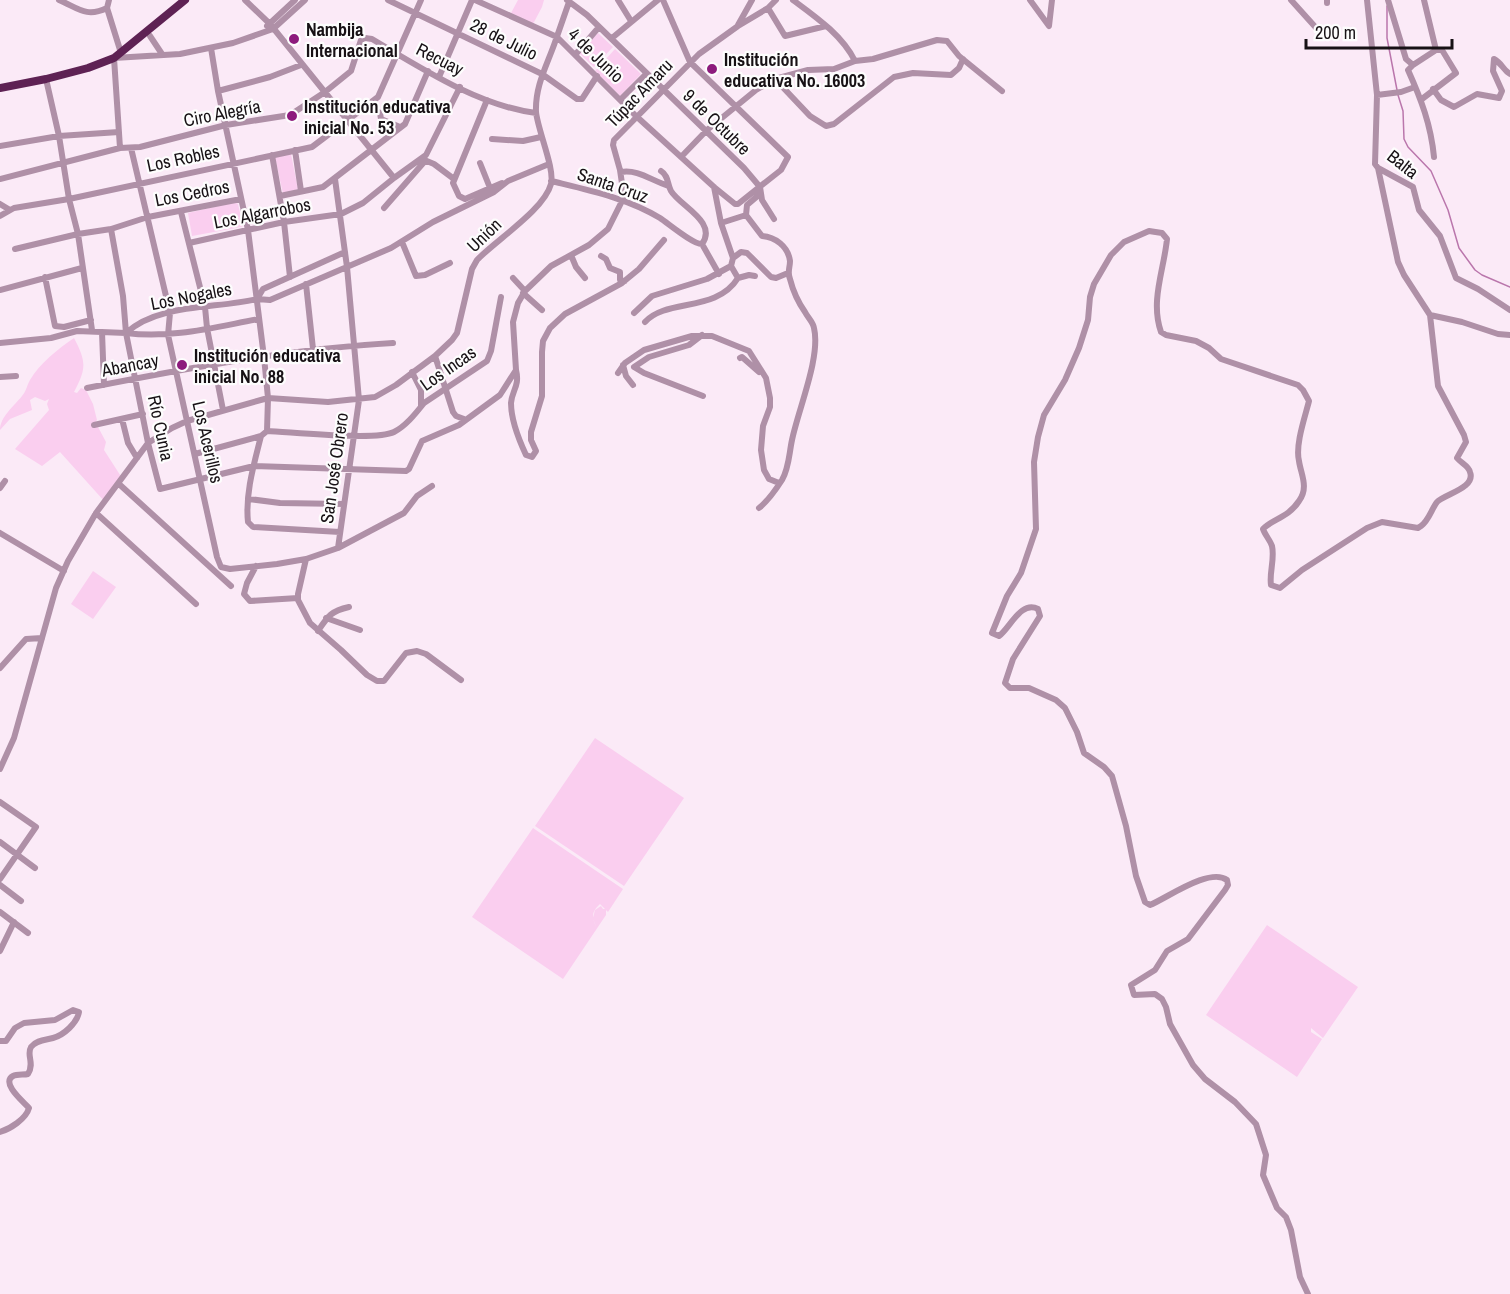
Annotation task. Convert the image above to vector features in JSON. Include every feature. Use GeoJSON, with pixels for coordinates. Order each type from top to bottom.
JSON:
{"type":"FeatureCollection","features":[{"type":"Feature","properties":{"kind":"highway"},"geometry":{"type":"LineString","coordinates":[[149,34],[185,0]]}},
{"type":"Feature","properties":{"kind":"highway"},"geometry":{"type":"LineString","coordinates":[[0,88],[88,68],[118,55],[193,0]]}},
{"type":"Feature","properties":{"kind":"street"},"geometry":{"type":"LineString","coordinates":[[110,0],[107,8],[118,55],[120,148]]}},
{"type":"Feature","properties":{"kind":"street"},"geometry":{"type":"LineString","coordinates":[[245,0],[271,26],[394,178]]}},
{"type":"Feature","properties":{"kind":"street"},"geometry":{"type":"LineString","coordinates":[[271,26],[295,0]]}},
{"type":"Feature","properties":{"kind":"street"},"geometry":{"type":"LineString","coordinates":[[118,55],[180,54],[233,43],[271,26],[305,0]]}},
{"type":"Feature","properties":{"kind":"street","name":"28 de Julio"},"geometry":{"type":"LineString","coordinates":[[388,0],[542,74],[576,98],[582,99],[597,76]]}},
{"type":"Feature","properties":{"kind":"street","name":"Los Robles"},"geometry":{"type":"LineString","coordinates":[[0,216],[14,208],[69,199],[312,147],[378,97],[421,0]]}},
{"type":"Feature","properties":{"kind":"street"},"geometry":{"type":"LineString","coordinates":[[440,77],[473,0]]}},
{"type":"Feature","properties":{"kind":"street","name":"4 de Junio"},"geometry":{"type":"LineString","coordinates":[[473,0],[557,37],[636,116],[735,204],[760,191]]}},
{"type":"Feature","properties":{"kind":"street"},"geometry":{"type":"LineString","coordinates":[[551,181],[537,113],[537,96],[542,74],[569,0]]}},
{"type":"Feature","properties":{"kind":"street","name":"9 de Octubre"},"geometry":{"type":"LineString","coordinates":[[569,0],[612,38],[662,90],[707,130],[760,191],[774,219]]}},
{"type":"Feature","properties":{"kind":"street"},"geometry":{"type":"LineString","coordinates":[[618,0],[631,21]]}},
{"type":"Feature","properties":{"kind":"street"},"geometry":{"type":"LineString","coordinates":[[612,38],[658,0]]}},
{"type":"Feature","properties":{"kind":"street"},"geometry":{"type":"LineString","coordinates":[[663,0],[690,62],[788,158],[781,170],[747,205],[746,215],[762,236],[777,239],[790,260],[788,273],[801,305],[814,328],[815,348],[792,441],[790,459],[770,499],[759,508]]}},
{"type":"Feature","properties":{"kind":"street"},"geometry":{"type":"LineString","coordinates":[[738,26],[752,0]]}},
{"type":"Feature","properties":{"kind":"street","name":"Túpac Amaru"},"geometry":{"type":"LineString","coordinates":[[623,201],[624,192],[613,145],[614,140],[690,62],[738,26],[768,8],[776,0]]}},
{"type":"Feature","properties":{"kind":"street"},"geometry":{"type":"LineString","coordinates":[[793,0],[826,26],[851,53],[855,61]]}},
{"type":"Feature","properties":{"kind":"street"},"geometry":{"type":"LineString","coordinates":[[1030,0],[1048,26],[1051,20],[1052,0]]}},
{"type":"Feature","properties":{"kind":"street"},"geometry":{"type":"LineString","coordinates":[[1291,0],[1318,30]]}},
{"type":"Feature","properties":{"kind":"street","name":"Balta"},"geometry":{"type":"LineString","coordinates":[[1368,0],[1377,95],[1375,164],[1413,188],[1419,210],[1440,236],[1456,278],[1510,310]]}},
{"type":"Feature","properties":{"kind":"street"},"geometry":{"type":"LineString","coordinates":[[1388,0],[1406,58],[1413,65]]}},
{"type":"Feature","properties":{"kind":"street"},"geometry":{"type":"LineString","coordinates":[[1424,0],[1436,50]]}},
{"type":"Feature","properties":{"kind":"street"},"geometry":{"type":"LineString","coordinates":[[62,1],[86,13],[95,13],[107,8]]}},
{"type":"Feature","properties":{"kind":"street"},"geometry":{"type":"LineString","coordinates":[[768,8],[785,36],[826,26]]}},
{"type":"Feature","properties":{"kind":"street"},"geometry":{"type":"LineString","coordinates":[[575,55],[599,27]]}},
{"type":"Feature","properties":{"kind":"street"},"geometry":{"type":"LineString","coordinates":[[149,34],[162,54]]}},
{"type":"Feature","properties":{"kind":"street","name":"Recuay"},"geometry":{"type":"LineString","coordinates":[[325,92],[351,71],[363,38],[372,39],[428,71],[487,100],[514,109],[537,113]]}},
{"type":"Feature","properties":{"kind":"street"},"geometry":{"type":"LineString","coordinates":[[681,157],[707,130],[756,90],[775,79],[808,70],[834,69],[855,61],[873,59],[937,40],[947,42],[963,59],[1002,91]]}},
{"type":"Feature","properties":{"kind":"street"},"geometry":{"type":"LineString","coordinates":[[195,454],[261,436],[267,431],[268,398],[248,230],[211,48]]}},
{"type":"Feature","properties":{"kind":"street"},"geometry":{"type":"LineString","coordinates":[[1422,99],[1456,73],[1442,50],[1436,50],[1408,70],[1422,99],[1429,122],[1434,157]]}},
{"type":"Feature","properties":{"kind":"street"},"geometry":{"type":"LineString","coordinates":[[775,79],[810,116],[826,126],[834,124],[894,77],[913,73],[951,75],[963,59]]}},
{"type":"Feature","properties":{"kind":"street"},"geometry":{"type":"LineString","coordinates":[[1433,89],[1441,100],[1454,107],[1477,94],[1499,98],[1501,96],[1502,92],[1493,71],[1494,59],[1510,74]]}},
{"type":"Feature","properties":{"kind":"street"},"geometry":{"type":"LineString","coordinates":[[218,91],[270,77],[301,65]]}},
{"type":"Feature","properties":{"kind":"street"},"geometry":{"type":"LineString","coordinates":[[280,196],[323,187],[400,128],[408,118],[428,71]]}},
{"type":"Feature","properties":{"kind":"street"},"geometry":{"type":"LineString","coordinates":[[620,100],[646,74]]}},
{"type":"Feature","properties":{"kind":"street"},"geometry":{"type":"LineString","coordinates":[[46,79],[78,234],[92,330]]}},
{"type":"Feature","properties":{"kind":"street"},"geometry":{"type":"LineString","coordinates":[[384,208],[431,149],[460,87]]}},
{"type":"Feature","properties":{"kind":"street"},"geometry":{"type":"LineString","coordinates":[[1377,95],[1401,92],[1415,87]]}},
{"type":"Feature","properties":{"kind":"street","name":"Ciro Alegría"},"geometry":{"type":"LineString","coordinates":[[0,179],[120,148],[131,148],[226,125],[291,115],[325,92]]}},
{"type":"Feature","properties":{"kind":"street"},"geometry":{"type":"LineString","coordinates":[[487,100],[454,179],[456,192],[461,198],[465,199],[549,165]]}},
{"type":"Feature","properties":{"kind":"street"},"geometry":{"type":"LineString","coordinates":[[367,106],[380,112],[381,119],[385,122],[400,128]]}},
{"type":"Feature","properties":{"kind":"street"},"geometry":{"type":"LineString","coordinates":[[0,146],[59,136],[118,132]]}},
{"type":"Feature","properties":{"kind":"street"},"geometry":{"type":"LineString","coordinates":[[492,139],[523,141],[541,137]]}},
{"type":"Feature","properties":{"kind":"street","name":"Los Acerillos"},"geometry":{"type":"LineString","coordinates":[[131,148],[170,313],[168,335],[219,564],[224,569],[256,566]]}},
{"type":"Feature","properties":{"kind":"street"},"geometry":{"type":"LineString","coordinates":[[295,150],[301,191]]}},
{"type":"Feature","properties":{"kind":"street"},"geometry":{"type":"LineString","coordinates":[[272,154],[284,222],[290,277]]}},
{"type":"Feature","properties":{"kind":"street"},"geometry":{"type":"LineString","coordinates":[[341,214],[363,203],[394,178],[424,160]]}},
{"type":"Feature","properties":{"kind":"street"},"geometry":{"type":"LineString","coordinates":[[424,160],[434,164],[454,179]]}},
{"type":"Feature","properties":{"kind":"street"},"geometry":{"type":"LineString","coordinates":[[480,163],[490,188]]}},
{"type":"Feature","properties":{"kind":"street"},"geometry":{"type":"LineString","coordinates":[[1308,1294],[1300,1277],[1291,1230],[1286,1217],[1277,1208],[1263,1175],[1266,1155],[1256,1124],[1235,1102],[1205,1079],[1193,1065],[1170,1024],[1162,999],[1155,994],[1134,995],[1131,985],[1155,970],[1167,951],[1188,939],[1226,890],[1227,880],[1224,877],[1217,877],[1197,881],[1150,905],[1145,902],[1136,876],[1126,826],[1112,776],[1104,767],[1084,753],[1065,708],[1056,700],[1029,688],[1010,688],[1005,683],[1007,672],[1017,651],[1040,616],[1038,609],[1029,607],[1013,619],[1002,634],[999,636],[992,633],[1007,596],[1024,566],[1036,529],[1034,462],[1044,415],[1065,380],[1079,348],[1088,320],[1090,297],[1094,284],[1111,255],[1124,242],[1149,231],[1162,233],[1167,239],[1158,292],[1157,308],[1161,332],[1196,341],[1221,358],[1298,385],[1308,396],[1298,448],[1298,460],[1305,486],[1301,500],[1285,516],[1263,529],[1272,546],[1271,585],[1280,588],[1302,570],[1367,528],[1382,522],[1418,528],[1437,503],[1461,489],[1470,479],[1471,474],[1468,469],[1457,458],[1465,446],[1464,435],[1438,386],[1430,315],[1398,262],[1378,168]]}},
{"type":"Feature","properties":{"kind":"street"},"geometry":{"type":"LineString","coordinates":[[621,172],[636,171],[646,178],[669,186]]}},
{"type":"Feature","properties":{"kind":"street"},"geometry":{"type":"LineString","coordinates":[[661,171],[666,174],[669,186],[677,198],[701,220],[705,237],[702,243],[719,274]]}},
{"type":"Feature","properties":{"kind":"street","name":"San José Obrero"},"geometry":{"type":"LineString","coordinates":[[335,178],[347,267],[359,400],[338,548]]}},
{"type":"Feature","properties":{"kind":"street"},"geometry":{"type":"LineString","coordinates":[[257,298],[270,300],[402,242],[433,222],[494,192],[508,181]]}},
{"type":"Feature","properties":{"kind":"street","name":"Santa Cruz"},"geometry":{"type":"LineString","coordinates":[[551,181],[623,201],[648,212],[693,242],[702,243]]}},
{"type":"Feature","properties":{"kind":"street","name":"Unión"},"geometry":{"type":"LineString","coordinates":[[148,443],[187,421],[268,398],[328,402],[359,400],[382,394],[435,356],[452,340],[457,333],[472,269],[477,260],[532,210],[544,196],[551,181]]}},
{"type":"Feature","properties":{"kind":"street"},"geometry":{"type":"LineString","coordinates":[[634,313],[652,296],[719,274],[731,266],[733,258],[721,223],[714,187]]}},
{"type":"Feature","properties":{"kind":"street","name":"Los Cedros"},"geometry":{"type":"LineString","coordinates":[[15,249],[78,234],[111,229],[148,217],[241,199]]}},
{"type":"Feature","properties":{"kind":"street"},"geometry":{"type":"LineString","coordinates":[[623,201],[608,229],[596,241],[551,266],[524,292],[518,303],[513,322],[518,383],[511,402],[515,426],[526,455],[532,457],[536,451],[531,440],[533,423],[543,389],[543,341],[550,328],[565,314],[625,281],[639,269],[663,240]]}},
{"type":"Feature","properties":{"kind":"street"},"geometry":{"type":"LineString","coordinates":[[0,204],[10,210]]}},
{"type":"Feature","properties":{"kind":"street"},"geometry":{"type":"LineString","coordinates":[[181,212],[206,306],[207,328],[223,410]]}},
{"type":"Feature","properties":{"kind":"street","name":"Los Algarrobos"},"geometry":{"type":"LineString","coordinates":[[189,243],[284,222],[341,214]]}},
{"type":"Feature","properties":{"kind":"street"},"geometry":{"type":"LineString","coordinates":[[721,223],[746,215]]}},
{"type":"Feature","properties":{"kind":"street","name":"Río Cunia"},"geometry":{"type":"LineString","coordinates":[[111,229],[123,296],[126,333],[148,443],[160,489],[201,480]]}},
{"type":"Feature","properties":{"kind":"street"},"geometry":{"type":"LineString","coordinates":[[402,242],[416,276],[424,275],[450,263]]}},
{"type":"Feature","properties":{"kind":"street","name":"Los Nogales"},"geometry":{"type":"LineString","coordinates":[[126,333],[136,324],[170,313],[257,298],[263,289],[345,252]]}},
{"type":"Feature","properties":{"kind":"street"},"geometry":{"type":"LineString","coordinates":[[733,258],[741,252],[747,253],[771,277],[776,278],[788,273]]}},
{"type":"Feature","properties":{"kind":"street"},"geometry":{"type":"LineString","coordinates":[[571,255],[576,267],[585,278]]}},
{"type":"Feature","properties":{"kind":"street"},"geometry":{"type":"LineString","coordinates":[[602,256],[607,260],[610,268],[620,272],[620,280],[625,281]]}},
{"type":"Feature","properties":{"kind":"street"},"geometry":{"type":"LineString","coordinates":[[731,266],[738,278]]}},
{"type":"Feature","properties":{"kind":"street"},"geometry":{"type":"LineString","coordinates":[[0,290],[82,268]]}},
{"type":"Feature","properties":{"kind":"street"},"geometry":{"type":"LineString","coordinates":[[645,322],[660,313],[719,296],[731,289],[738,278],[755,276]]}},
{"type":"Feature","properties":{"kind":"street"},"geometry":{"type":"LineString","coordinates":[[45,277],[55,326],[64,327],[90,320]]}},
{"type":"Feature","properties":{"kind":"street"},"geometry":{"type":"LineString","coordinates":[[513,278],[542,310]]}},
{"type":"Feature","properties":{"kind":"street"},"geometry":{"type":"LineString","coordinates":[[306,284],[313,349]]}},
{"type":"Feature","properties":{"kind":"street","name":"Los Incas"},"geometry":{"type":"LineString","coordinates":[[267,431],[355,435],[380,435],[395,432],[418,412],[421,406],[487,362],[501,297]]}},
{"type":"Feature","properties":{"kind":"street"},"geometry":{"type":"LineString","coordinates":[[1430,315],[1462,322],[1498,334],[1510,335]]}},
{"type":"Feature","properties":{"kind":"street"},"geometry":{"type":"LineString","coordinates":[[0,343],[51,338],[77,331],[92,330],[147,336],[168,335],[259,319]]}},
{"type":"Feature","properties":{"kind":"street"},"geometry":{"type":"LineString","coordinates":[[102,332],[104,385]]}},
{"type":"Feature","properties":{"kind":"street"},"geometry":{"type":"LineString","coordinates":[[702,335],[690,345],[649,357],[634,367],[702,396]]}},
{"type":"Feature","properties":{"kind":"street"},"geometry":{"type":"LineString","coordinates":[[618,373],[623,365],[644,350],[692,336],[712,336],[749,351],[766,378],[770,407],[763,426],[763,461],[769,479],[779,483]]}},
{"type":"Feature","properties":{"kind":"street","name":"Abancay"},"geometry":{"type":"LineString","coordinates":[[87,388],[313,349],[393,343]]}},
{"type":"Feature","properties":{"kind":"street"},"geometry":{"type":"LineString","coordinates":[[435,356],[453,412],[464,419]]}},
{"type":"Feature","properties":{"kind":"street"},"geometry":{"type":"LineString","coordinates":[[740,358],[742,357],[762,373]]}},
{"type":"Feature","properties":{"kind":"street"},"geometry":{"type":"LineString","coordinates":[[623,365],[626,376],[633,385]]}},
{"type":"Feature","properties":{"kind":"street"},"geometry":{"type":"LineString","coordinates":[[201,480],[254,466],[406,471],[422,441],[459,424],[500,395],[516,370]]}},
{"type":"Feature","properties":{"kind":"street"},"geometry":{"type":"LineString","coordinates":[[412,372],[421,390],[421,406]]}},
{"type":"Feature","properties":{"kind":"street"},"geometry":{"type":"LineString","coordinates":[[0,377],[16,376]]}},
{"type":"Feature","properties":{"kind":"street"},"geometry":{"type":"LineString","coordinates":[[94,425],[143,414]]}},
{"type":"Feature","properties":{"kind":"street"},"geometry":{"type":"LineString","coordinates":[[122,419],[128,443],[137,458]]}},
{"type":"Feature","properties":{"kind":"street"},"geometry":{"type":"LineString","coordinates":[[261,436],[249,499],[247,520],[249,525],[340,532]]}},
{"type":"Feature","properties":{"kind":"street"},"geometry":{"type":"LineString","coordinates":[[0,769],[14,738],[56,588],[76,546],[96,513],[148,443]]}},
{"type":"Feature","properties":{"kind":"street"},"geometry":{"type":"LineString","coordinates":[[0,488],[5,482]]}},
{"type":"Feature","properties":{"kind":"street"},"geometry":{"type":"LineString","coordinates":[[119,484],[231,586]]}},
{"type":"Feature","properties":{"kind":"street"},"geometry":{"type":"LineString","coordinates":[[298,598],[250,601],[244,594],[256,566],[306,559],[338,548],[404,513],[417,496],[432,486]]}},
{"type":"Feature","properties":{"kind":"street"},"geometry":{"type":"LineString","coordinates":[[249,499],[280,503],[344,504]]}},
{"type":"Feature","properties":{"kind":"street"},"geometry":{"type":"LineString","coordinates":[[96,513],[196,604]]}},
{"type":"Feature","properties":{"kind":"street"},"geometry":{"type":"LineString","coordinates":[[0,533],[64,571]]}},
{"type":"Feature","properties":{"kind":"street"},"geometry":{"type":"LineString","coordinates":[[306,559],[298,598],[310,623],[367,675],[377,681],[384,681],[406,653],[417,651],[426,654],[461,680]]}},
{"type":"Feature","properties":{"kind":"street"},"geometry":{"type":"LineString","coordinates":[[318,631],[334,610],[349,607]]}},
{"type":"Feature","properties":{"kind":"street"},"geometry":{"type":"LineString","coordinates":[[326,618],[360,630]]}},
{"type":"Feature","properties":{"kind":"street"},"geometry":{"type":"LineString","coordinates":[[1,666],[26,639],[42,638]]}},
{"type":"Feature","properties":{"kind":"street"},"geometry":{"type":"LineString","coordinates":[[0,801],[36,827],[0,879]]}},
{"type":"Feature","properties":{"kind":"street"},"geometry":{"type":"LineString","coordinates":[[0,842],[35,868]]}},
{"type":"Feature","properties":{"kind":"street"},"geometry":{"type":"LineString","coordinates":[[0,885],[21,901]]}},
{"type":"Feature","properties":{"kind":"street"},"geometry":{"type":"LineString","coordinates":[[0,912],[28,933]]}},
{"type":"Feature","properties":{"kind":"street"},"geometry":{"type":"LineString","coordinates":[[0,951],[14,922]]}},
{"type":"Feature","properties":{"kind":"street"},"geometry":{"type":"LineString","coordinates":[[0,1041],[6,1041],[15,1028],[24,1023],[55,1020],[73,1010],[79,1012],[76,1020],[63,1034],[37,1042],[31,1047],[32,1064],[28,1074],[14,1075],[9,1079],[11,1092],[29,1108],[27,1114],[9,1129],[0,1132]]}},
{"type":"Feature","properties":{"kind":"shaded area"},"geometry":{"type":"Polygon","coordinates":[[[518,0],[544,0],[533,24],[511,13],[518,0]]]}},
{"type":"Feature","properties":{"kind":"shaded area"},"geometry":{"type":"Polygon","coordinates":[[[598,33],[613,47],[594,67],[579,53],[598,33]]]}},
{"type":"Feature","properties":{"kind":"shaded area"},"geometry":{"type":"Polygon","coordinates":[[[615,49],[641,74],[620,96],[595,71],[615,49]]]}},
{"type":"Feature","properties":{"kind":"shaded area"},"geometry":{"type":"Polygon","coordinates":[[[291,154],[298,189],[283,194],[275,157],[291,154]]]}},
{"type":"Feature","properties":{"kind":"shaded area"},"geometry":{"type":"Polygon","coordinates":[[[235,202],[238,204],[243,226],[192,236],[188,213],[235,202]]]}},
{"type":"Feature","properties":{"kind":"shaded area"},"geometry":{"type":"Polygon","coordinates":[[[74,338],[83,359],[83,370],[74,392],[77,393],[81,388],[86,390],[97,420],[93,425],[98,427],[106,442],[104,450],[122,478],[105,502],[60,452],[42,466],[15,449],[49,410],[47,404],[49,399],[45,401],[35,397],[30,400],[32,410],[10,419],[0,430],[5,416],[23,394],[39,368],[74,338]]]}},
{"type":"Feature","properties":{"kind":"shaded area"},"geometry":{"type":"Polygon","coordinates":[[[93,571],[116,587],[93,619],[71,604],[93,571]]]}},
{"type":"Feature","properties":{"kind":"shaded area"},"geometry":{"type":"Polygon","coordinates":[[[595,738],[684,798],[624,886],[535,826],[595,738]]]}},
{"type":"Feature","properties":{"kind":"shaded area"},"geometry":{"type":"Polygon","coordinates":[[[533,828],[623,889],[608,912],[606,910],[606,915],[563,979],[472,917],[533,828]]]}},
{"type":"Feature","properties":{"kind":"shaded area"},"geometry":{"type":"Polygon","coordinates":[[[1267,925],[1358,987],[1323,1038],[1311,1028],[1311,1032],[1322,1039],[1297,1077],[1206,1015],[1267,925]]]}},
{"type":"Feature","properties":{"kind":"waterway"},"geometry":{"type":"LineString","coordinates":[[1387,6],[1387,38],[1397,90]]}},
{"type":"Feature","properties":{"kind":"waterway"},"geometry":{"type":"LineString","coordinates":[[1398,95],[1403,111],[1404,139],[1408,147],[1431,171],[1448,210],[1459,248],[1475,270],[1510,287]]}},
{"type":"Feature","properties":{"kind":"place","name":"Nambija Internacional"},"geometry":{"type":"Point","coordinates":[294,39]}},
{"type":"Feature","properties":{"kind":"place","name":"Institución educativa No. 16003"},"geometry":{"type":"Point","coordinates":[712,69]}},
{"type":"Feature","properties":{"kind":"place","name":"Institución educativa inicial No. 53"},"geometry":{"type":"Point","coordinates":[292,116]}},
{"type":"Feature","properties":{"kind":"place","name":"Institución educativa inicial No. 88"},"geometry":{"type":"Point","coordinates":[182,365]}}]}
